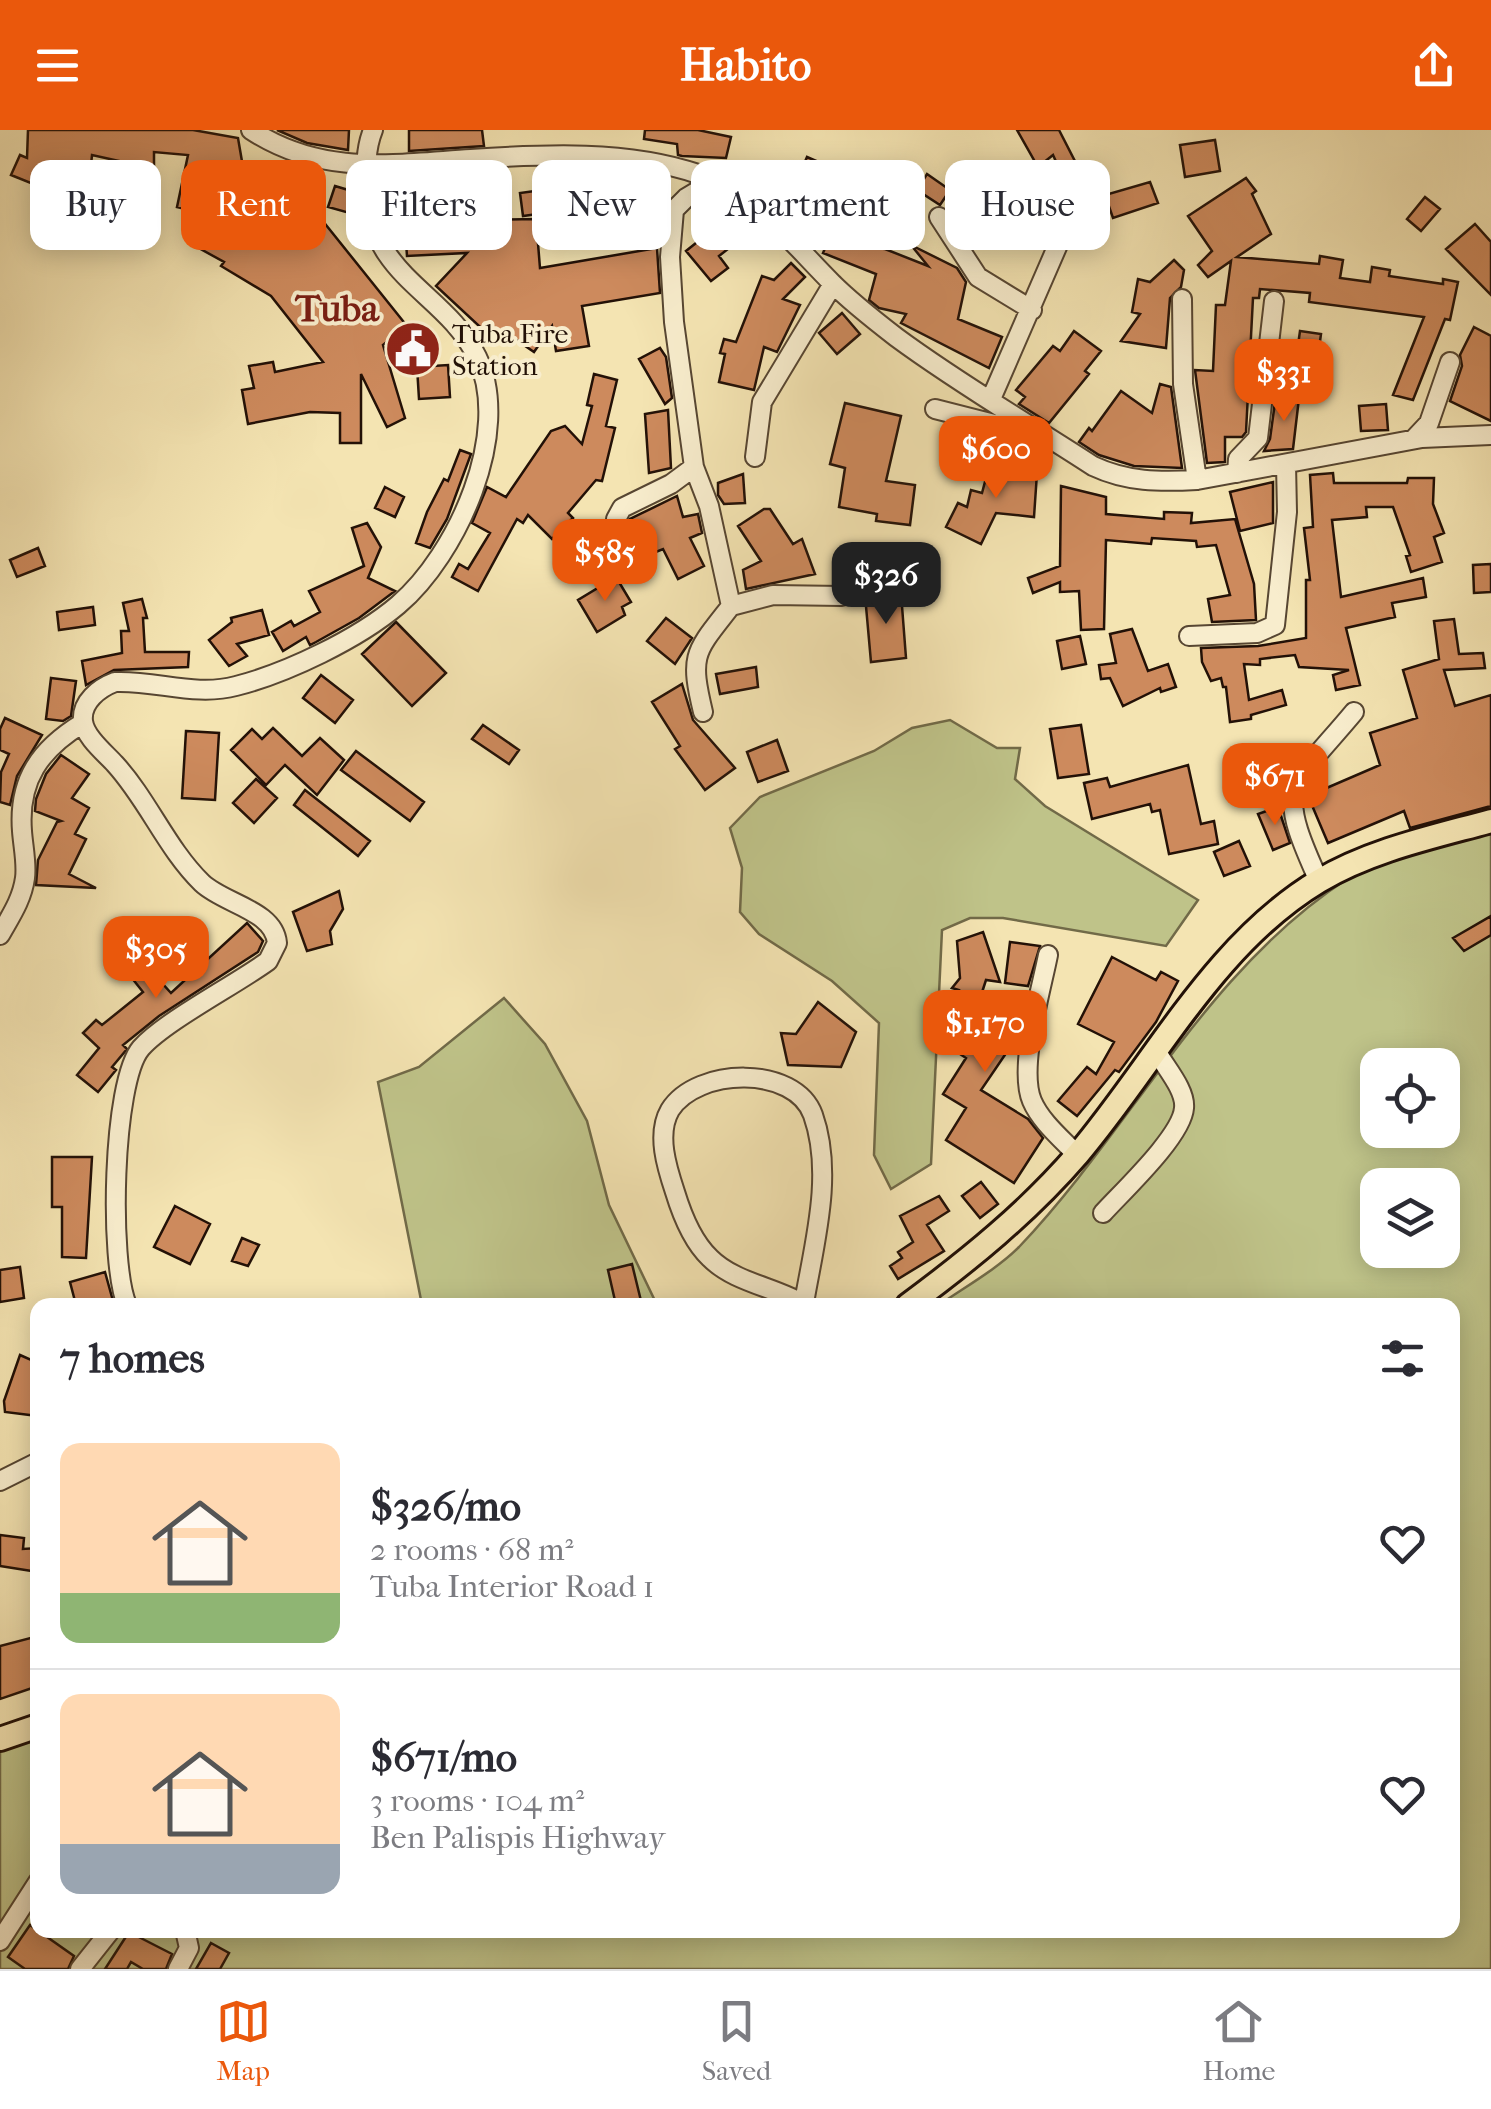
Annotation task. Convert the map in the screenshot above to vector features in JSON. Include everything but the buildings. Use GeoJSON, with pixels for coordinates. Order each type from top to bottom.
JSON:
{"type":"FeatureCollection","features":[{"type":"Feature","properties":{"kind":"main road"},"geometry":{"type":"LineString","coordinates":[[917,1298],[1008,1226],[1077,1155],[1255,932],[1319,882],[1388,851],[1491,821]]}},
{"type":"Feature","properties":{"kind":"main road"},"geometry":{"type":"LineString","coordinates":[[0,1738],[30,1729]]}},
{"type":"Feature","properties":{"kind":"street"},"geometry":{"type":"LineString","coordinates":[[251,130],[292,152],[346,161]]}},
{"type":"Feature","properties":{"kind":"street"},"geometry":{"type":"LineString","coordinates":[[367,160],[373,130]]}},
{"type":"Feature","properties":{"kind":"street"},"geometry":{"type":"LineString","coordinates":[[463,160],[598,158],[671,165],[691,172]]}},
{"type":"Feature","properties":{"kind":"street"},"geometry":{"type":"LineString","coordinates":[[691,198],[674,210],[669,232],[674,322],[694,467],[709,506],[731,606]]}},
{"type":"Feature","properties":{"kind":"street"},"geometry":{"type":"LineString","coordinates":[[939,217],[978,277],[1032,310]]}},
{"type":"Feature","properties":{"kind":"street"},"geometry":{"type":"LineString","coordinates":[[126,1298],[115,1222],[122,1096],[129,1070],[140,1049],[158,1034],[268,961],[276,936],[263,919],[224,899],[198,879],[83,723],[85,708],[93,695],[115,682],[205,690],[236,686],[286,669],[369,626],[399,604],[432,570],[450,539],[485,451],[484,376],[464,338],[415,288],[387,250]]}},
{"type":"Feature","properties":{"kind":"street"},"geometry":{"type":"LineString","coordinates":[[801,250],[833,284],[898,338],[1114,476],[1162,482],[1197,480],[1414,439],[1491,436]]}},
{"type":"Feature","properties":{"kind":"street"},"geometry":{"type":"LineString","coordinates":[[991,400],[1057,250]]}},
{"type":"Feature","properties":{"kind":"street"},"geometry":{"type":"LineString","coordinates":[[755,457],[762,402],[833,284]]}},
{"type":"Feature","properties":{"kind":"street"},"geometry":{"type":"LineString","coordinates":[[1182,300],[1184,384],[1197,480]]}},
{"type":"Feature","properties":{"kind":"street"},"geometry":{"type":"LineString","coordinates":[[1237,474],[1238,460],[1258,438],[1274,301]]}},
{"type":"Feature","properties":{"kind":"street"},"geometry":{"type":"LineString","coordinates":[[1414,439],[1429,422],[1450,362]]}},
{"type":"Feature","properties":{"kind":"street"},"geometry":{"type":"LineString","coordinates":[[934,409],[1052,439]]}},
{"type":"Feature","properties":{"kind":"street"},"geometry":{"type":"LineString","coordinates":[[1189,636],[1257,633],[1275,625],[1287,512],[1286,464]]}},
{"type":"Feature","properties":{"kind":"street"},"geometry":{"type":"LineString","coordinates":[[620,550],[616,520],[622,508],[671,484],[694,467]]}},
{"type":"Feature","properties":{"kind":"street"},"geometry":{"type":"LineString","coordinates":[[703,712],[694,672],[696,654],[731,606],[773,595],[842,596]]}},
{"type":"Feature","properties":{"kind":"street"},"geometry":{"type":"LineString","coordinates":[[1319,882],[1292,816],[1292,790],[1354,712]]}},
{"type":"Feature","properties":{"kind":"street"},"geometry":{"type":"LineString","coordinates":[[0,936],[18,903],[26,873],[21,812],[25,782],[51,745],[83,723]]}},
{"type":"Feature","properties":{"kind":"street"},"geometry":{"type":"LineString","coordinates":[[1048,955],[1031,1048],[1030,1098],[1077,1155]]}},
{"type":"Feature","properties":{"kind":"street"},"geometry":{"type":"LineString","coordinates":[[1103,1213],[1176,1130],[1184,1108],[1180,1092],[1156,1052]]}},
{"type":"Feature","properties":{"kind":"street"},"geometry":{"type":"LineString","coordinates":[[790,1298],[721,1268],[694,1236],[681,1212],[664,1148],[664,1128],[671,1110],[686,1095],[707,1084],[735,1079],[770,1081],[788,1086],[812,1110],[819,1136],[822,1180],[805,1298]]}},
{"type":"Feature","properties":{"kind":"street"},"geometry":{"type":"LineString","coordinates":[[0,1481],[30,1466]]}},
{"type":"Feature","properties":{"kind":"street"},"geometry":{"type":"LineString","coordinates":[[0,1941],[30,1894]]}},
{"type":"Feature","properties":{"kind":"street"},"geometry":{"type":"LineString","coordinates":[[80,1969],[104,1938]]}},
{"type":"Feature","properties":{"kind":"street"},"geometry":{"type":"LineString","coordinates":[[178,1969],[189,1948],[187,1938]]}},
{"type":"Feature","properties":{"kind":"green space"},"geometry":{"type":"Polygon","coordinates":[[[950,720],[997,748],[1020,748],[1015,779],[1045,806],[1198,900],[1166,946],[1003,918],[970,918],[942,930],[931,1164],[891,1189],[874,1155],[879,1023],[832,981],[759,934],[740,912],[742,868],[730,828],[760,797],[874,751],[912,728],[950,720]]]}},
{"type":"Feature","properties":{"kind":"green space"},"geometry":{"type":"Polygon","coordinates":[[[1491,830],[1491,1969],[0,1969],[0,1748],[30,1737],[30,1938],[1460,1938],[1460,1298],[949,1298],[1019,1247],[1060,1201],[1211,1004],[1253,958],[1297,916],[1347,879],[1398,855],[1491,830]]]}},
{"type":"Feature","properties":{"kind":"green space"},"geometry":{"type":"Polygon","coordinates":[[[504,998],[545,1044],[587,1121],[609,1205],[654,1298],[421,1298],[378,1082],[419,1067],[504,998]]]}},
{"type":"Feature","properties":{"kind":"place","name":"Tuba Fire Station"},"geometry":{"type":"Point","coordinates":[413,349]}},
{"type":"Feature","properties":{"kind":"district","name":"Tuba"},"geometry":{"type":"Point","coordinates":[337,308]}}]}
